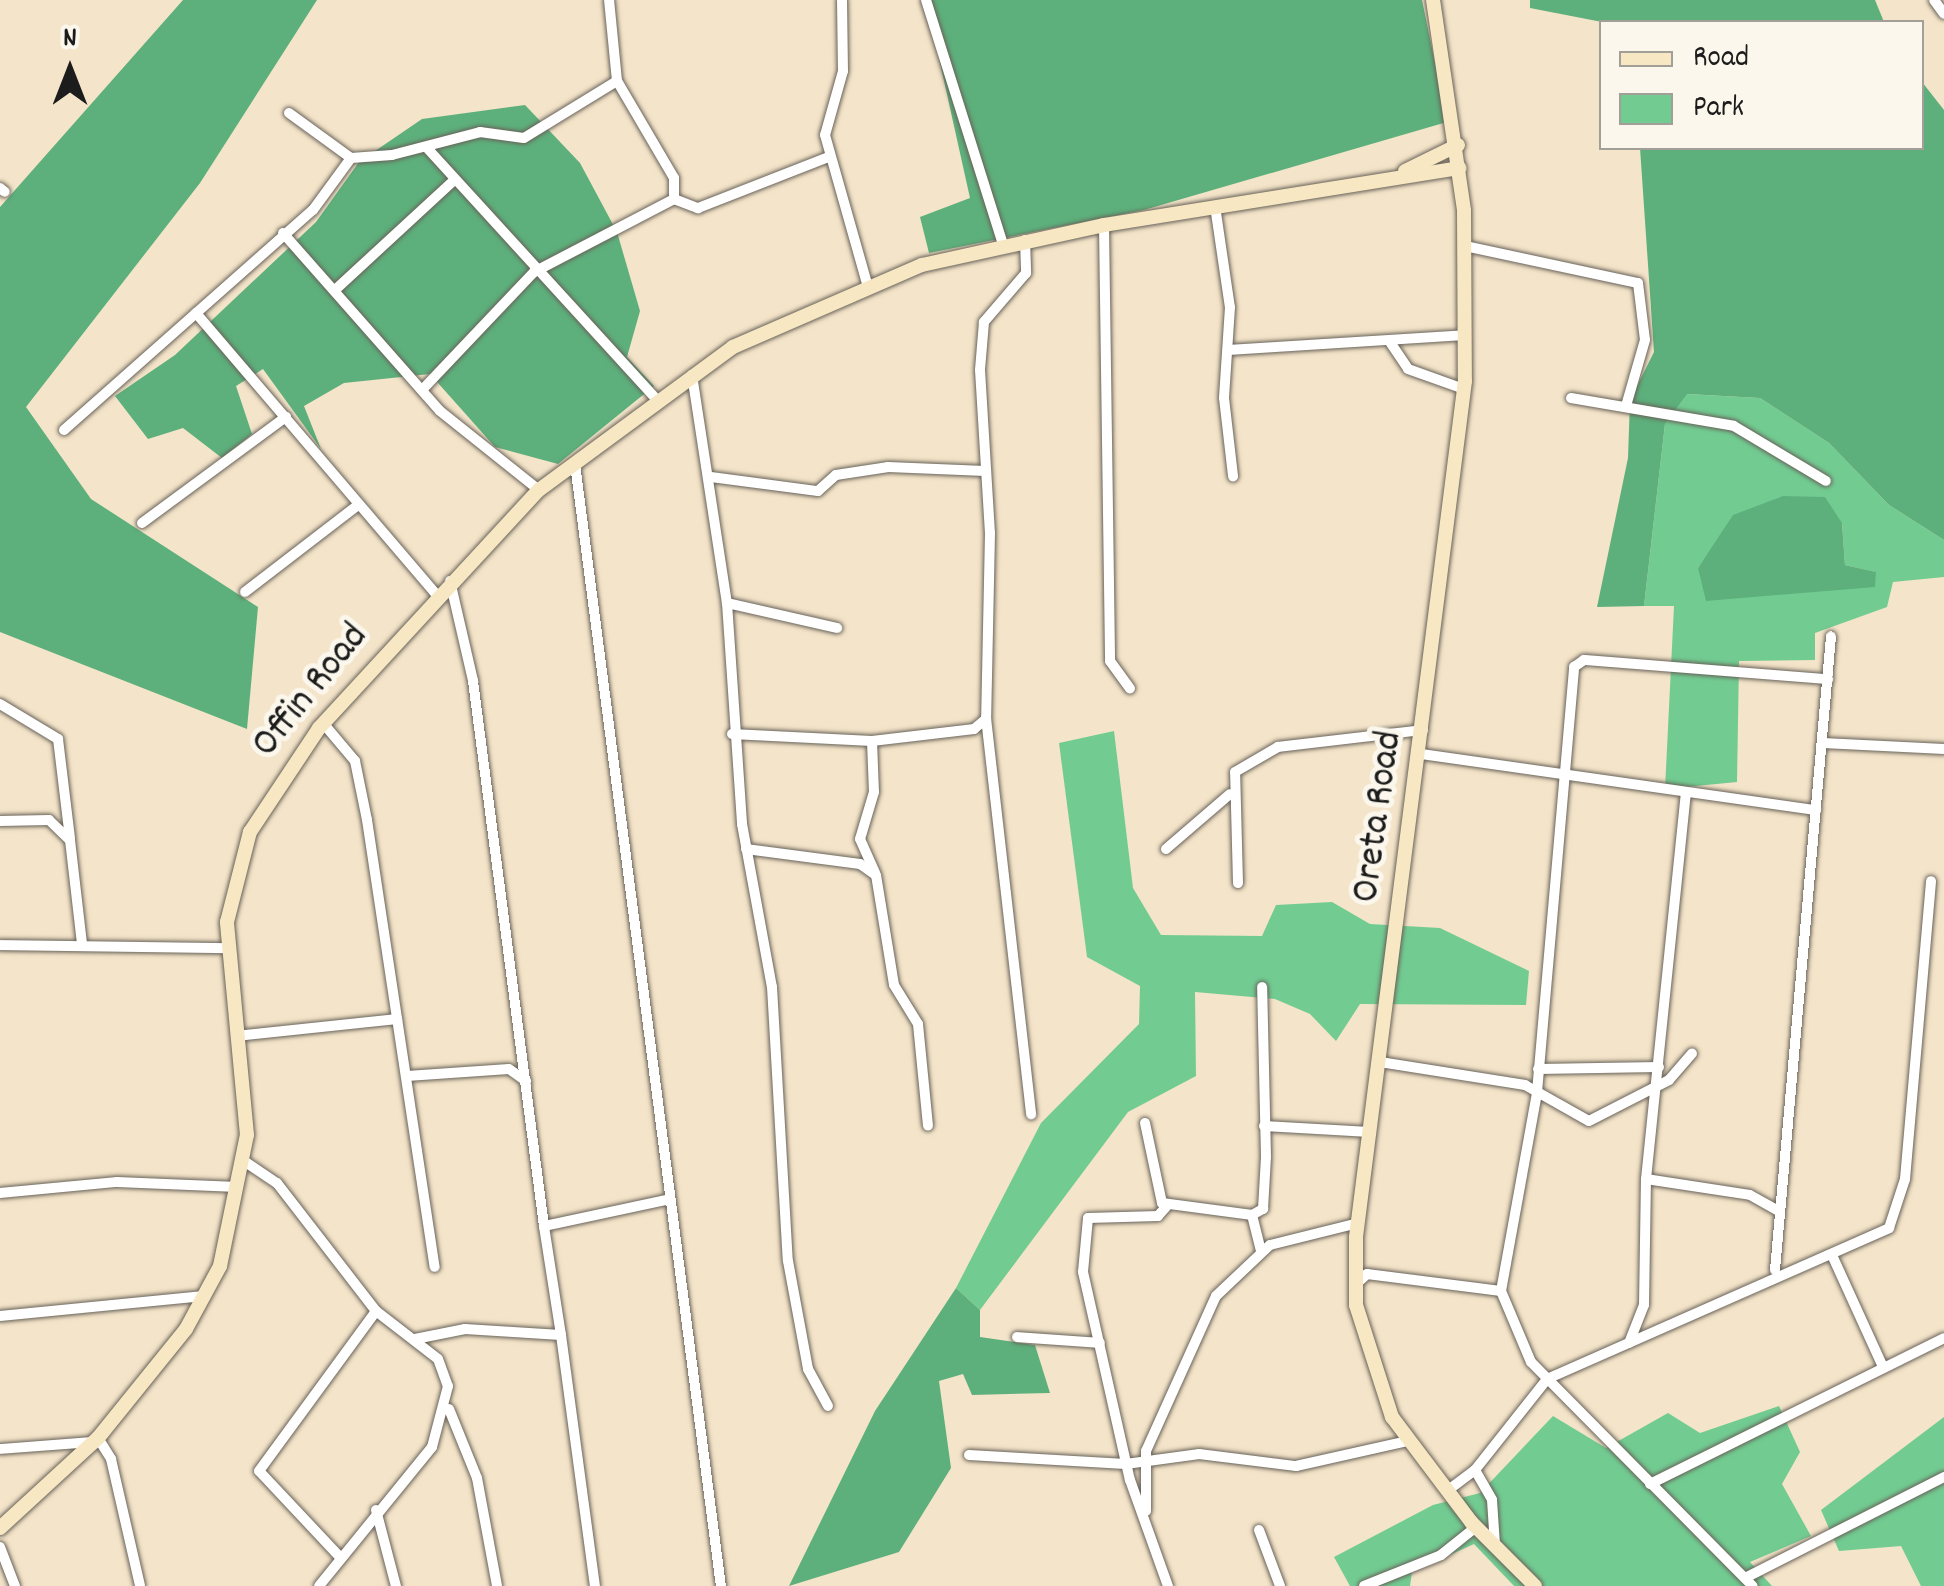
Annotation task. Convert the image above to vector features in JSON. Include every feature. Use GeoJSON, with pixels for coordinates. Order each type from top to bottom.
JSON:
{"type":"FeatureCollection","features":[{"type":"Feature","properties":{"kind":"street"},"geometry":{"type":"LineString","coordinates":[[608,0],[617,81],[674,178],[674,199]]}},
{"type":"Feature","properties":{"kind":"street"},"geometry":{"type":"LineString","coordinates":[[842,0],[843,71],[825,123],[829,157],[868,287]]}},
{"type":"Feature","properties":{"kind":"street"},"geometry":{"type":"LineString","coordinates":[[926,0],[1003,244]]}},
{"type":"Feature","properties":{"kind":"street","name":"Oreta Road"},"geometry":{"type":"LineString","coordinates":[[1433,0],[1458,145],[1465,246],[1464,390],[1421,754],[1358,1223],[1356,1284],[1369,1363],[1408,1441],[1476,1527],[1535,1586]]}},
{"type":"Feature","properties":{"kind":"street"},"geometry":{"type":"LineString","coordinates":[[1934,0],[1944,14]]}},
{"type":"Feature","properties":{"kind":"street"},"geometry":{"type":"LineString","coordinates":[[290,113],[351,158],[428,149],[492,130],[524,138],[617,81]]}},
{"type":"Feature","properties":{"kind":"street"},"geometry":{"type":"LineString","coordinates":[[1400,174],[1458,145]]}},
{"type":"Feature","properties":{"kind":"street"},"geometry":{"type":"LineString","coordinates":[[428,149],[534,272],[657,400]]}},
{"type":"Feature","properties":{"kind":"street"},"geometry":{"type":"LineString","coordinates":[[422,390],[534,272],[674,199],[698,208],[829,157]]}},
{"type":"Feature","properties":{"kind":"street"},"geometry":{"type":"LineString","coordinates":[[64,430],[313,210],[351,158]]}},
{"type":"Feature","properties":{"kind":"street"},"geometry":{"type":"LineString","coordinates":[[1400,174],[1459,168]]}},
{"type":"Feature","properties":{"kind":"street","name":"Offin Road"},"geometry":{"type":"LineString","coordinates":[[0,1528],[96,1440],[204,1296],[244,1161],[227,948],[250,832],[324,723],[436,594],[539,490],[692,375],[868,287],[1003,244],[1400,174]]}},
{"type":"Feature","properties":{"kind":"street"},"geometry":{"type":"LineString","coordinates":[[335,290],[453,181]]}},
{"type":"Feature","properties":{"kind":"street"},"geometry":{"type":"LineString","coordinates":[[1214,206],[1228,350],[1233,476]]}},
{"type":"Feature","properties":{"kind":"street"},"geometry":{"type":"LineString","coordinates":[[1104,225],[1110,661],[1130,688]]}},
{"type":"Feature","properties":{"kind":"street"},"geometry":{"type":"LineString","coordinates":[[283,233],[422,390],[539,490]]}},
{"type":"Feature","properties":{"kind":"street"},"geometry":{"type":"LineString","coordinates":[[1025,240],[1026,273],[984,322],[986,718],[1030,1114]]}},
{"type":"Feature","properties":{"kind":"street"},"geometry":{"type":"LineString","coordinates":[[1465,246],[1638,283],[1645,340],[1626,406]]}},
{"type":"Feature","properties":{"kind":"street"},"geometry":{"type":"LineString","coordinates":[[196,313],[436,594]]}},
{"type":"Feature","properties":{"kind":"street"},"geometry":{"type":"LineString","coordinates":[[1228,350],[1465,336]]}},
{"type":"Feature","properties":{"kind":"street"},"geometry":{"type":"LineString","coordinates":[[1390,342],[1408,369],[1464,390]]}},
{"type":"Feature","properties":{"kind":"street"},"geometry":{"type":"LineString","coordinates":[[692,375],[711,477],[726,603],[732,734],[746,848],[772,987],[788,1261],[808,1369],[828,1406]]}},
{"type":"Feature","properties":{"kind":"street"},"geometry":{"type":"LineString","coordinates":[[1571,398],[1742,429],[1826,481]]}},
{"type":"Feature","properties":{"kind":"street"},"geometry":{"type":"LineString","coordinates":[[142,523],[286,417]]}},
{"type":"Feature","properties":{"kind":"street"},"geometry":{"type":"LineString","coordinates":[[574,464],[666,1200],[721,1586]]}},
{"type":"Feature","properties":{"kind":"street"},"geometry":{"type":"LineString","coordinates":[[711,477],[803,491],[888,467],[985,471]]}},
{"type":"Feature","properties":{"kind":"street"},"geometry":{"type":"LineString","coordinates":[[245,592],[358,504]]}},
{"type":"Feature","properties":{"kind":"street"},"geometry":{"type":"LineString","coordinates":[[450,580],[474,682],[544,1226],[596,1586]]}},
{"type":"Feature","properties":{"kind":"street"},"geometry":{"type":"LineString","coordinates":[[726,603],[838,628]]}},
{"type":"Feature","properties":{"kind":"street"},"geometry":{"type":"LineString","coordinates":[[1775,1270],[1831,636]]}},
{"type":"Feature","properties":{"kind":"street"},"geometry":{"type":"LineString","coordinates":[[1828,679],[1576,663],[1538,1092],[1501,1291],[1548,1379],[1749,1582],[1944,1477]]}},
{"type":"Feature","properties":{"kind":"street"},"geometry":{"type":"LineString","coordinates":[[0,704],[58,740],[82,943]]}},
{"type":"Feature","properties":{"kind":"street"},"geometry":{"type":"LineString","coordinates":[[732,734],[872,742],[974,729],[986,718]]}},
{"type":"Feature","properties":{"kind":"street"},"geometry":{"type":"LineString","coordinates":[[324,723],[355,761],[436,1267]]}},
{"type":"Feature","properties":{"kind":"street"},"geometry":{"type":"LineString","coordinates":[[1238,883],[1230,794],[1235,772],[1274,748],[1424,730]]}},
{"type":"Feature","properties":{"kind":"street"},"geometry":{"type":"LineString","coordinates":[[872,742],[874,792],[860,840],[875,874],[894,986],[918,1024],[928,1126]]}},
{"type":"Feature","properties":{"kind":"street"},"geometry":{"type":"LineString","coordinates":[[1822,743],[1944,750]]}},
{"type":"Feature","properties":{"kind":"street"},"geometry":{"type":"LineString","coordinates":[[1421,754],[1564,778],[1816,810]]}},
{"type":"Feature","properties":{"kind":"street"},"geometry":{"type":"LineString","coordinates":[[1166,849],[1230,794]]}},
{"type":"Feature","properties":{"kind":"street"},"geometry":{"type":"LineString","coordinates":[[1628,1344],[1644,1305],[1646,1179],[1686,794]]}},
{"type":"Feature","properties":{"kind":"street"},"geometry":{"type":"LineString","coordinates":[[0,821],[49,820],[70,840]]}},
{"type":"Feature","properties":{"kind":"street"},"geometry":{"type":"LineString","coordinates":[[746,848],[875,874]]}},
{"type":"Feature","properties":{"kind":"street"},"geometry":{"type":"LineString","coordinates":[[1447,1491],[1474,1470],[1548,1379],[1889,1228],[1906,1179],[1931,881]]}},
{"type":"Feature","properties":{"kind":"street"},"geometry":{"type":"LineString","coordinates":[[0,946],[82,943],[179,954],[227,948]]}},
{"type":"Feature","properties":{"kind":"street"},"geometry":{"type":"LineString","coordinates":[[1166,1207],[1252,1215],[1263,1209],[1262,987]]}},
{"type":"Feature","properties":{"kind":"street"},"geometry":{"type":"LineString","coordinates":[[236,1036],[398,1019]]}},
{"type":"Feature","properties":{"kind":"street"},"geometry":{"type":"LineString","coordinates":[[1380,1062],[1538,1092],[1589,1121],[1657,1087],[1692,1054]]}},
{"type":"Feature","properties":{"kind":"street"},"geometry":{"type":"LineString","coordinates":[[1538,1069],[1658,1067]]}},
{"type":"Feature","properties":{"kind":"street"},"geometry":{"type":"LineString","coordinates":[[407,1076],[510,1069],[526,1081]]}},
{"type":"Feature","properties":{"kind":"street"},"geometry":{"type":"LineString","coordinates":[[1145,1122],[1166,1207]]}},
{"type":"Feature","properties":{"kind":"street"},"geometry":{"type":"LineString","coordinates":[[1264,1126],[1370,1132]]}},
{"type":"Feature","properties":{"kind":"street"},"geometry":{"type":"LineString","coordinates":[[244,1161],[277,1183],[376,1311],[414,1338],[445,1373],[449,1409],[478,1484],[497,1586]]}},
{"type":"Feature","properties":{"kind":"street"},"geometry":{"type":"LineString","coordinates":[[1646,1179],[1750,1195],[1778,1210]]}},
{"type":"Feature","properties":{"kind":"street"},"geometry":{"type":"LineString","coordinates":[[0,1193],[156,1181],[238,1187]]}},
{"type":"Feature","properties":{"kind":"street"},"geometry":{"type":"LineString","coordinates":[[544,1226],[666,1200]]}},
{"type":"Feature","properties":{"kind":"street"},"geometry":{"type":"LineString","coordinates":[[1166,1207],[1158,1216],[1088,1218],[1083,1272],[1126,1464],[1168,1586]]}},
{"type":"Feature","properties":{"kind":"street"},"geometry":{"type":"LineString","coordinates":[[1252,1215],[1261,1252]]}},
{"type":"Feature","properties":{"kind":"street"},"geometry":{"type":"LineString","coordinates":[[1146,1524],[1144,1459],[1193,1332],[1261,1252],[1358,1223]]}},
{"type":"Feature","properties":{"kind":"street"},"geometry":{"type":"LineString","coordinates":[[1832,1255],[1883,1367]]}},
{"type":"Feature","properties":{"kind":"street"},"geometry":{"type":"LineString","coordinates":[[1356,1284],[1367,1274],[1501,1291]]}},
{"type":"Feature","properties":{"kind":"street"},"geometry":{"type":"LineString","coordinates":[[0,1316],[204,1296]]}},
{"type":"Feature","properties":{"kind":"street"},"geometry":{"type":"LineString","coordinates":[[338,1555],[259,1471],[376,1311]]}},
{"type":"Feature","properties":{"kind":"street"},"geometry":{"type":"LineString","coordinates":[[414,1338],[447,1339],[465,1329],[560,1336]]}},
{"type":"Feature","properties":{"kind":"street"},"geometry":{"type":"LineString","coordinates":[[1017,1337],[1100,1342]]}},
{"type":"Feature","properties":{"kind":"street"},"geometry":{"type":"LineString","coordinates":[[1650,1484],[1944,1338]]}},
{"type":"Feature","properties":{"kind":"street"},"geometry":{"type":"LineString","coordinates":[[319,1586],[338,1555],[432,1447],[449,1409]]}},
{"type":"Feature","properties":{"kind":"street"},"geometry":{"type":"LineString","coordinates":[[0,1450],[96,1440],[112,1459],[140,1586]]}},
{"type":"Feature","properties":{"kind":"street"},"geometry":{"type":"LineString","coordinates":[[969,1455],[1126,1464],[1199,1454],[1296,1466],[1408,1441]]}},
{"type":"Feature","properties":{"kind":"street"},"geometry":{"type":"LineString","coordinates":[[1474,1470],[1492,1500],[1496,1546]]}},
{"type":"Feature","properties":{"kind":"street"},"geometry":{"type":"LineString","coordinates":[[376,1510],[396,1586]]}},
{"type":"Feature","properties":{"kind":"street"},"geometry":{"type":"LineString","coordinates":[[1364,1586],[1441,1555],[1476,1527]]}},
{"type":"Feature","properties":{"kind":"street"},"geometry":{"type":"LineString","coordinates":[[1259,1530],[1280,1586]]}},
{"type":"Feature","properties":{"kind":"street"},"geometry":{"type":"LineString","coordinates":[[0,1547],[16,1586]]}},
{"type":"Feature","properties":{"kind":"green space"},"geometry":{"type":"Polygon","coordinates":[[[183,0],[317,0],[200,183],[26,407],[91,499],[258,607],[247,729],[0,632],[0,207],[183,0]]]}},
{"type":"Feature","properties":{"kind":"green space"},"geometry":{"type":"Polygon","coordinates":[[[926,0],[1422,0],[1447,122],[1144,210],[929,253],[920,217],[970,198],[926,0]]]}},
{"type":"Feature","properties":{"kind":"green space"},"geometry":{"type":"Polygon","coordinates":[[[1530,0],[1875,0],[1883,20],[1599,21],[1530,8],[1530,0]]]}},
{"type":"Feature","properties":{"kind":"green space"},"geometry":{"type":"Polygon","coordinates":[[[1924,85],[1944,110],[1944,540],[1889,505],[1829,443],[1760,398],[1687,394],[1665,424],[1644,606],[1597,607],[1628,458],[1630,400],[1654,352],[1640,150],[1924,150],[1924,85]]]}},
{"type":"Feature","properties":{"kind":"green space"},"geometry":{"type":"Polygon","coordinates":[[[525,105],[580,163],[617,232],[640,311],[627,357],[654,386],[558,464],[495,447],[430,374],[344,383],[304,406],[321,449],[263,369],[236,386],[252,434],[222,458],[183,428],[148,439],[115,396],[175,355],[316,222],[359,162],[422,119],[525,105]]]}},
{"type":"Feature","properties":{"kind":"green space"},"geometry":{"type":"Polygon","coordinates":[[[1686,394],[1760,398],[1829,443],[1889,505],[1944,540],[1944,577],[1893,582],[1887,607],[1815,633],[1815,660],[1739,661],[1737,782],[1665,789],[1674,606],[1644,606],[1665,424],[1686,394]],[[1842,523],[1715,544],[1698,568],[1874,587],[1875,572],[1845,565],[1842,523]]]}},
{"type":"Feature","properties":{"kind":"green space"},"geometry":{"type":"Polygon","coordinates":[[[1783,496],[1825,497],[1842,523],[1845,565],[1876,572],[1875,587],[1706,601],[1698,568],[1733,515],[1783,496]]]}},
{"type":"Feature","properties":{"kind":"green space"},"geometry":{"type":"Polygon","coordinates":[[[1114,731],[1133,888],[1161,935],[1262,936],[1276,905],[1332,902],[1370,924],[1440,928],[1529,971],[1526,1005],[1360,1004],[1336,1041],[1310,1014],[1275,999],[1195,992],[1196,1076],[1128,1112],[980,1310],[956,1288],[1041,1123],[1139,1024],[1140,986],[1087,957],[1059,743],[1114,731]]]}},
{"type":"Feature","properties":{"kind":"green space"},"geometry":{"type":"Polygon","coordinates":[[[956,1288],[980,1310],[980,1337],[1035,1345],[1050,1393],[972,1395],[963,1374],[939,1381],[951,1468],[899,1552],[789,1586],[875,1411],[956,1288]]]}},
{"type":"Feature","properties":{"kind":"green space"},"geometry":{"type":"Polygon","coordinates":[[[1779,1406],[1800,1452],[1782,1484],[1811,1536],[1750,1562],[1772,1586],[1514,1586],[1474,1544],[1412,1572],[1410,1586],[1350,1586],[1334,1557],[1433,1505],[1480,1493],[1553,1416],[1606,1448],[1668,1413],[1700,1433],[1779,1406]]]}},
{"type":"Feature","properties":{"kind":"green space"},"geometry":{"type":"Polygon","coordinates":[[[1944,1417],[1944,1586],[1921,1586],[1901,1546],[1839,1551],[1821,1510],[1944,1417]]]}}]}
